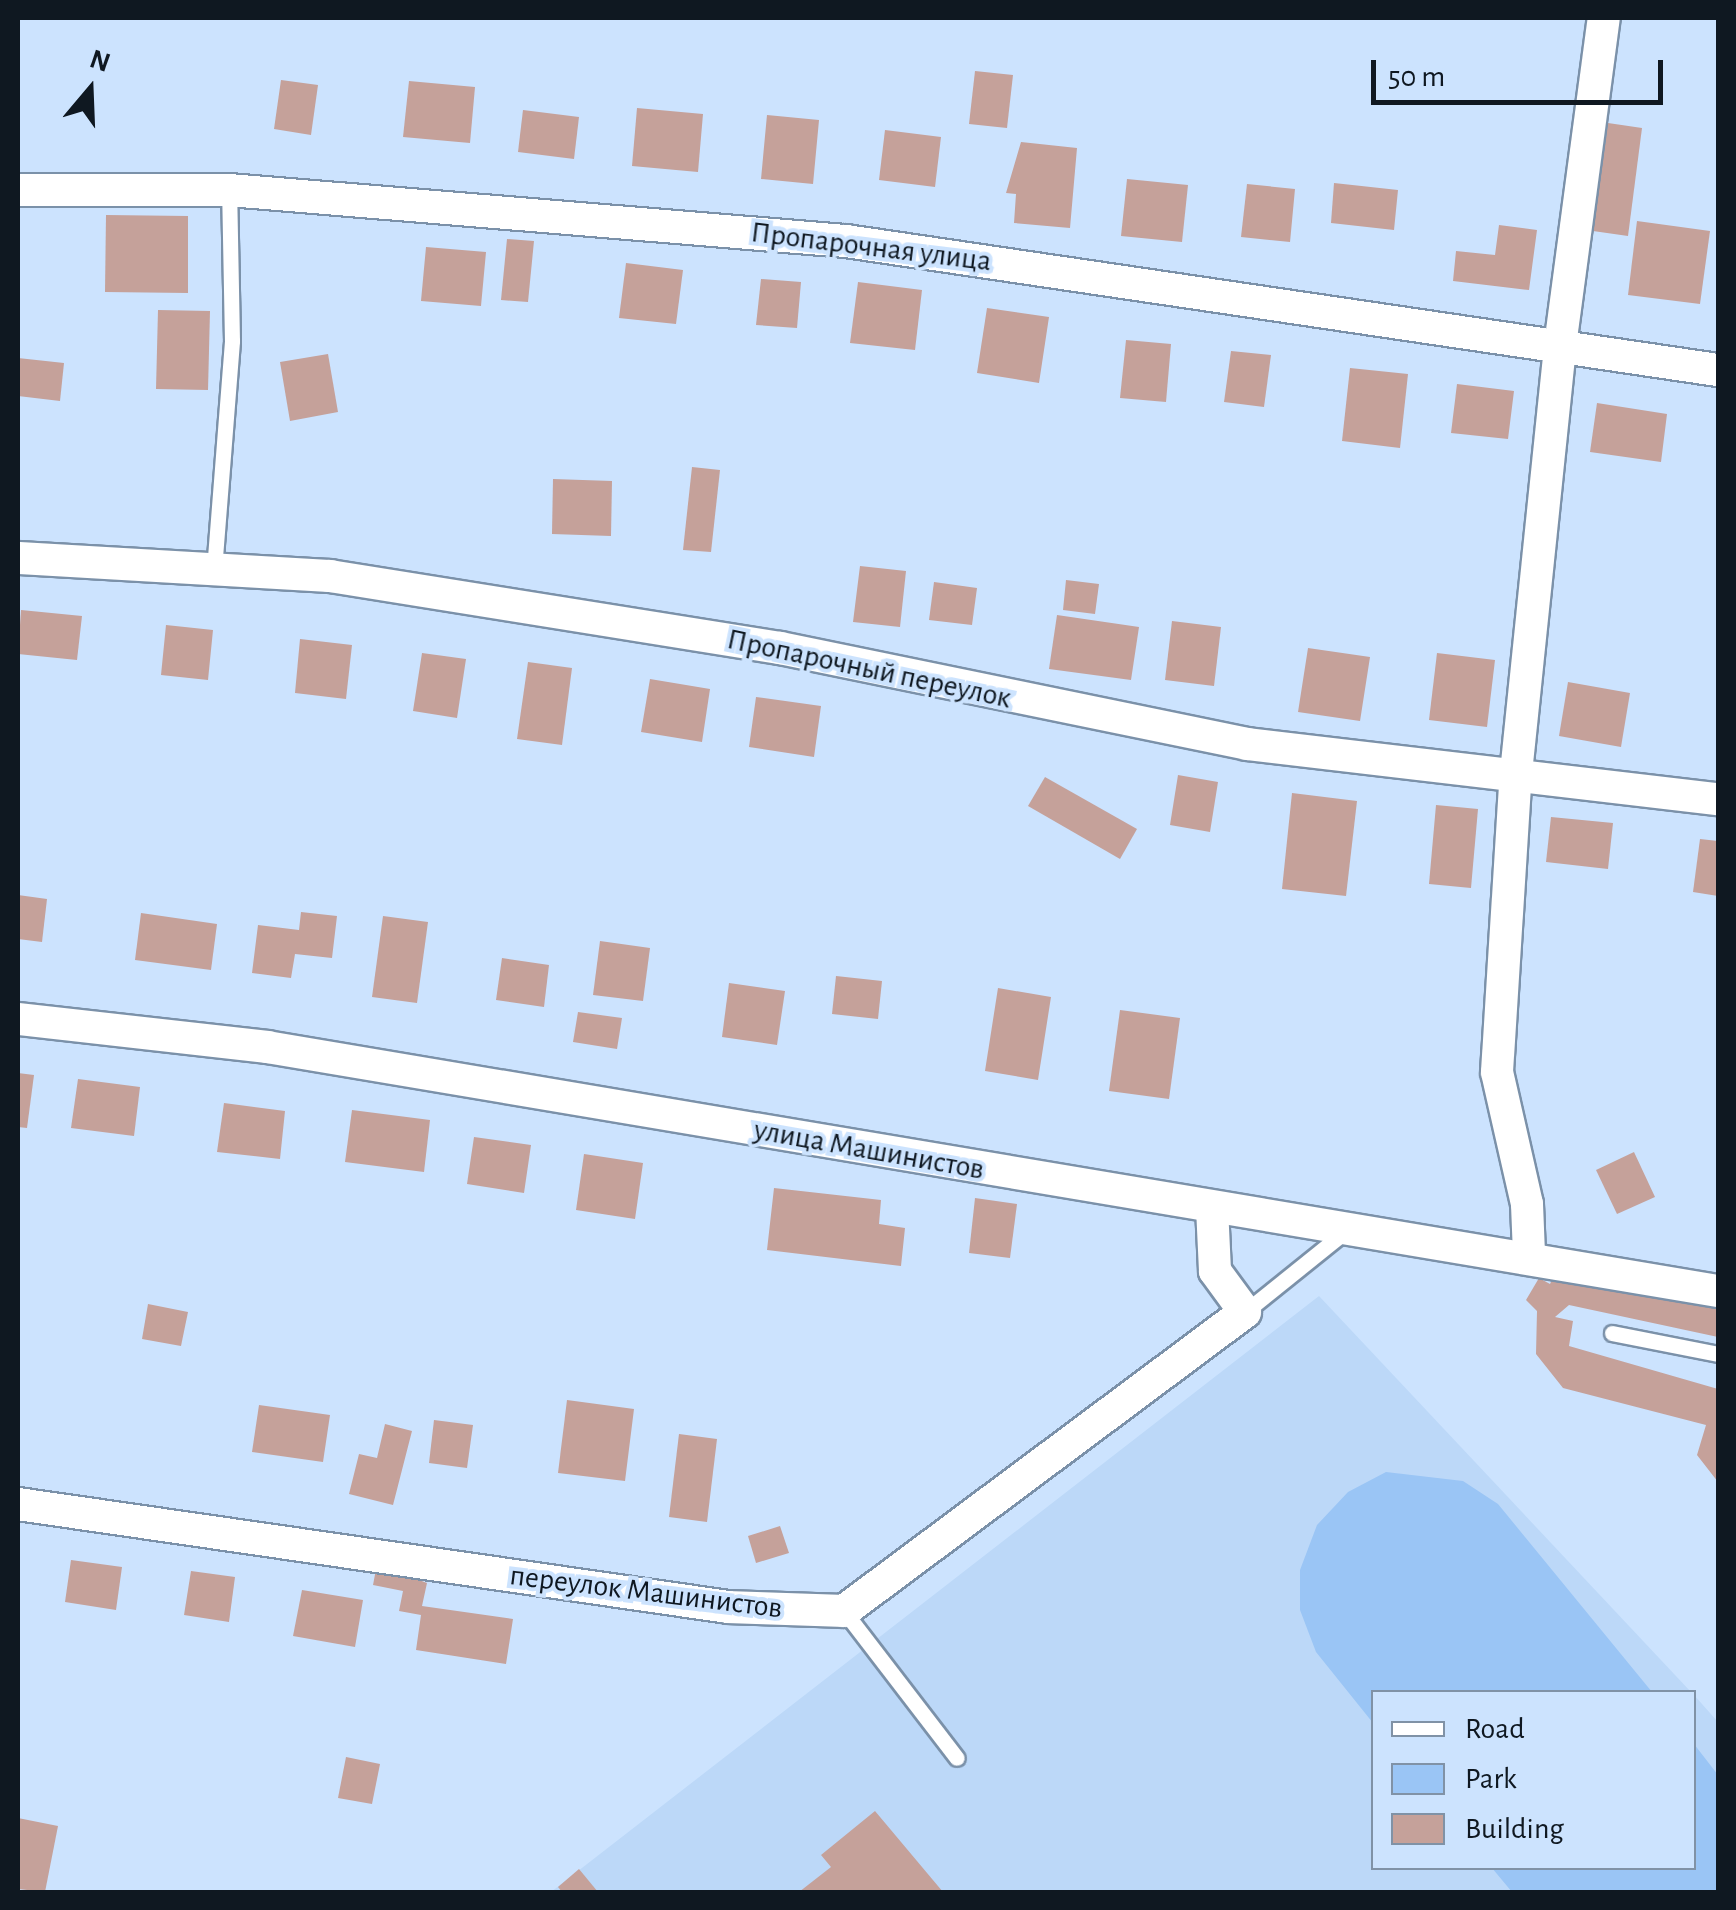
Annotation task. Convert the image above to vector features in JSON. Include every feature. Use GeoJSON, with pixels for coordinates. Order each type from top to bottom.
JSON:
{"type":"FeatureCollection","features":[{"type":"Feature","properties":{"kind":"street"},"geometry":{"type":"LineString","coordinates":[[1530,1254],[1527,1204],[1497,1072],[1516,773],[1560,346],[1604,18]]}},
{"type":"Feature","properties":{"kind":"street","name":"Пропарочная улица"},"geometry":{"type":"LineString","coordinates":[[18,190],[230,190],[846,240],[1718,370]]}},
{"type":"Feature","properties":{"kind":"street","name":"Пропарочный переулок"},"geometry":{"type":"LineString","coordinates":[[18,558],[350,580],[780,648],[1247,744],[1718,798]]}},
{"type":"Feature","properties":{"kind":"street","name":"улица Машинистов"},"geometry":{"type":"LineString","coordinates":[[18,1019],[268,1048],[1212,1208],[1530,1254],[1718,1291]]}},
{"type":"Feature","properties":{"kind":"street"},"geometry":{"type":"LineString","coordinates":[[844,1611],[1245,1312],[1215,1271],[1212,1208]]}},
{"type":"Feature","properties":{"kind":"street","name":"переулок Машинистов"},"geometry":{"type":"LineString","coordinates":[[18,1504],[728,1607],[844,1611]]}},
{"type":"Feature","properties":{"kind":"lane"},"geometry":{"type":"LineString","coordinates":[[214,573],[232,341],[230,190]]}},
{"type":"Feature","properties":{"kind":"lane"},"geometry":{"type":"LineString","coordinates":[[1245,1312],[1347,1230]]}},
{"type":"Feature","properties":{"kind":"lane"},"geometry":{"type":"LineString","coordinates":[[1612,1333],[1718,1354]]}},
{"type":"Feature","properties":{"kind":"lane"},"geometry":{"type":"LineString","coordinates":[[844,1611],[957,1758]]}},
{"type":"Feature","properties":{"kind":"shaded area"},"geometry":{"type":"Polygon","coordinates":[[[1319,1296],[1689,1690],[1371,1690],[1371,1870],[1696,1870],[1696,1697],[1718,1722],[1718,1892],[551,1892],[1319,1296]]]}},
{"type":"Feature","properties":{"kind":"green space"},"geometry":{"type":"Polygon","coordinates":[[[1386,1472],[1463,1481],[1498,1504],[1650,1690],[1371,1690],[1371,1721],[1316,1652],[1300,1610],[1300,1570],[1317,1525],[1348,1492],[1386,1472]]]}},
{"type":"Feature","properties":{"kind":"green space"},"geometry":{"type":"Polygon","coordinates":[[[1696,1747],[1718,1775],[1718,1892],[1512,1892],[1494,1870],[1696,1870],[1696,1747]]]}},
{"type":"Feature","properties":{"kind":"building"},"geometry":{"type":"Polygon","coordinates":[[[975,71],[1013,75],[1007,128],[969,124],[975,71]]]}},
{"type":"Feature","properties":{"kind":"building"},"geometry":{"type":"Polygon","coordinates":[[[281,80],[318,85],[311,135],[274,129],[281,80]]]}},
{"type":"Feature","properties":{"kind":"building"},"geometry":{"type":"Polygon","coordinates":[[[409,81],[475,87],[470,143],[403,137],[409,81]]]}},
{"type":"Feature","properties":{"kind":"building"},"geometry":{"type":"Polygon","coordinates":[[[637,108],[703,114],[698,172],[632,166],[637,108]]]}},
{"type":"Feature","properties":{"kind":"building"},"geometry":{"type":"Polygon","coordinates":[[[523,110],[579,117],[574,159],[518,152],[523,110]]]}},
{"type":"Feature","properties":{"kind":"building"},"geometry":{"type":"Polygon","coordinates":[[[767,115],[819,120],[813,184],[761,179],[767,115]]]}},
{"type":"Feature","properties":{"kind":"building"},"geometry":{"type":"Polygon","coordinates":[[[1608,123],[1642,128],[1628,236],[1593,231],[1608,123]]]}},
{"type":"Feature","properties":{"kind":"building"},"geometry":{"type":"Polygon","coordinates":[[[885,130],[941,137],[935,187],[879,180],[885,130]]]}},
{"type":"Feature","properties":{"kind":"building"},"geometry":{"type":"Polygon","coordinates":[[[1021,142],[1077,148],[1070,228],[1014,223],[1016,194],[1006,193],[1021,142]]]}},
{"type":"Feature","properties":{"kind":"building"},"geometry":{"type":"Polygon","coordinates":[[[1127,179],[1188,185],[1182,242],[1121,236],[1127,179]]]}},
{"type":"Feature","properties":{"kind":"building"},"geometry":{"type":"Polygon","coordinates":[[[1334,183],[1398,190],[1394,230],[1331,223],[1334,183]]]}},
{"type":"Feature","properties":{"kind":"building"},"geometry":{"type":"Polygon","coordinates":[[[1247,184],[1295,189],[1290,242],[1241,237],[1247,184]]]}},
{"type":"Feature","properties":{"kind":"building"},"geometry":{"type":"Polygon","coordinates":[[[106,215],[188,216],[188,293],[105,292],[106,215]]]}},
{"type":"Feature","properties":{"kind":"building"},"geometry":{"type":"Polygon","coordinates":[[[1637,221],[1710,231],[1700,304],[1628,295],[1637,221]]]}},
{"type":"Feature","properties":{"kind":"building"},"geometry":{"type":"Polygon","coordinates":[[[1499,225],[1537,230],[1529,290],[1453,281],[1456,251],[1495,255],[1499,225]]]}},
{"type":"Feature","properties":{"kind":"building"},"geometry":{"type":"Polygon","coordinates":[[[507,239],[534,241],[528,302],[501,300],[507,239]]]}},
{"type":"Feature","properties":{"kind":"building"},"geometry":{"type":"Polygon","coordinates":[[[426,247],[486,252],[481,306],[421,301],[426,247]]]}},
{"type":"Feature","properties":{"kind":"building"},"geometry":{"type":"Polygon","coordinates":[[[626,263],[683,270],[676,324],[619,318],[626,263]]]}},
{"type":"Feature","properties":{"kind":"building"},"geometry":{"type":"Polygon","coordinates":[[[761,279],[801,282],[797,328],[756,325],[761,279]]]}},
{"type":"Feature","properties":{"kind":"building"},"geometry":{"type":"Polygon","coordinates":[[[858,282],[922,290],[915,350],[850,343],[858,282]]]}},
{"type":"Feature","properties":{"kind":"building"},"geometry":{"type":"Polygon","coordinates":[[[987,308],[1049,317],[1039,383],[977,373],[987,308]]]}},
{"type":"Feature","properties":{"kind":"building"},"geometry":{"type":"Polygon","coordinates":[[[158,310],[210,311],[208,390],[156,389],[158,310]]]}},
{"type":"Feature","properties":{"kind":"building"},"geometry":{"type":"Polygon","coordinates":[[[1126,340],[1171,344],[1166,402],[1120,398],[1126,340]]]}},
{"type":"Feature","properties":{"kind":"building"},"geometry":{"type":"Polygon","coordinates":[[[1231,351],[1271,355],[1264,407],[1224,402],[1231,351]]]}},
{"type":"Feature","properties":{"kind":"building"},"geometry":{"type":"Polygon","coordinates":[[[328,354],[338,412],[290,421],[280,362],[328,354]]]}},
{"type":"Feature","properties":{"kind":"building"},"geometry":{"type":"Polygon","coordinates":[[[18,358],[64,363],[60,401],[18,396],[18,358]]]}},
{"type":"Feature","properties":{"kind":"building"},"geometry":{"type":"Polygon","coordinates":[[[1350,368],[1408,374],[1400,448],[1342,441],[1350,368]]]}},
{"type":"Feature","properties":{"kind":"building"},"geometry":{"type":"Polygon","coordinates":[[[1457,384],[1514,391],[1508,439],[1451,433],[1457,384]]]}},
{"type":"Feature","properties":{"kind":"building"},"geometry":{"type":"Polygon","coordinates":[[[1597,403],[1667,414],[1661,462],[1590,452],[1597,403]]]}},
{"type":"Feature","properties":{"kind":"building"},"geometry":{"type":"Polygon","coordinates":[[[692,467],[720,470],[711,552],[683,550],[692,467]]]}},
{"type":"Feature","properties":{"kind":"building"},"geometry":{"type":"Polygon","coordinates":[[[553,479],[612,481],[611,536],[552,534],[553,479]]]}},
{"type":"Feature","properties":{"kind":"building"},"geometry":{"type":"Polygon","coordinates":[[[860,566],[906,571],[900,627],[853,622],[860,566]]]}},
{"type":"Feature","properties":{"kind":"building"},"geometry":{"type":"Polygon","coordinates":[[[1066,580],[1099,584],[1095,614],[1063,610],[1066,580]]]}},
{"type":"Feature","properties":{"kind":"building"},"geometry":{"type":"Polygon","coordinates":[[[934,582],[977,588],[972,625],[929,620],[934,582]]]}},
{"type":"Feature","properties":{"kind":"building"},"geometry":{"type":"Polygon","coordinates":[[[21,610],[82,616],[77,660],[18,654],[21,610]]]}},
{"type":"Feature","properties":{"kind":"building"},"geometry":{"type":"Polygon","coordinates":[[[1057,615],[1139,627],[1131,680],[1049,669],[1057,615]]]}},
{"type":"Feature","properties":{"kind":"building"},"geometry":{"type":"Polygon","coordinates":[[[1172,621],[1221,627],[1214,686],[1165,680],[1172,621]]]}},
{"type":"Feature","properties":{"kind":"building"},"geometry":{"type":"Polygon","coordinates":[[[166,625],[213,630],[208,680],[161,675],[166,625]]]}},
{"type":"Feature","properties":{"kind":"building"},"geometry":{"type":"Polygon","coordinates":[[[300,639],[352,645],[346,699],[295,693],[300,639]]]}},
{"type":"Feature","properties":{"kind":"building"},"geometry":{"type":"Polygon","coordinates":[[[1308,648],[1370,657],[1360,721],[1298,712],[1308,648]]]}},
{"type":"Feature","properties":{"kind":"building"},"geometry":{"type":"Polygon","coordinates":[[[422,653],[466,659],[457,718],[413,711],[422,653]]]}},
{"type":"Feature","properties":{"kind":"building"},"geometry":{"type":"Polygon","coordinates":[[[1437,653],[1495,660],[1487,727],[1429,720],[1437,653]]]}},
{"type":"Feature","properties":{"kind":"building"},"geometry":{"type":"Polygon","coordinates":[[[528,662],[572,668],[562,745],[517,739],[528,662]]]}},
{"type":"Feature","properties":{"kind":"building"},"geometry":{"type":"Polygon","coordinates":[[[650,679],[710,689],[702,742],[641,732],[650,679]]]}},
{"type":"Feature","properties":{"kind":"building"},"geometry":{"type":"Polygon","coordinates":[[[1568,682],[1630,693],[1621,747],[1559,736],[1568,682]]]}},
{"type":"Feature","properties":{"kind":"building"},"geometry":{"type":"Polygon","coordinates":[[[756,697],[821,706],[814,757],[749,747],[756,697]]]}},
{"type":"Feature","properties":{"kind":"building"},"geometry":{"type":"Polygon","coordinates":[[[1178,775],[1218,782],[1210,832],[1170,825],[1178,775]]]}},
{"type":"Feature","properties":{"kind":"building"},"geometry":{"type":"Polygon","coordinates":[[[1045,777],[1137,829],[1120,859],[1028,806],[1045,777]]]}},
{"type":"Feature","properties":{"kind":"building"},"geometry":{"type":"Polygon","coordinates":[[[1292,793],[1357,801],[1346,896],[1282,889],[1292,793]]]}},
{"type":"Feature","properties":{"kind":"building"},"geometry":{"type":"Polygon","coordinates":[[[1436,805],[1478,809],[1471,888],[1429,884],[1436,805]]]}},
{"type":"Feature","properties":{"kind":"building"},"geometry":{"type":"Polygon","coordinates":[[[1551,817],[1613,823],[1608,869],[1546,862],[1551,817]]]}},
{"type":"Feature","properties":{"kind":"building"},"geometry":{"type":"Polygon","coordinates":[[[1700,839],[1718,841],[1718,896],[1693,892],[1700,839]]]}},
{"type":"Feature","properties":{"kind":"building"},"geometry":{"type":"Polygon","coordinates":[[[18,895],[47,899],[42,942],[18,939],[18,895]]]}},
{"type":"Feature","properties":{"kind":"building"},"geometry":{"type":"Polygon","coordinates":[[[301,912],[337,916],[332,958],[295,954],[291,978],[252,973],[258,925],[299,930],[301,912]]]}},
{"type":"Feature","properties":{"kind":"building"},"geometry":{"type":"Polygon","coordinates":[[[141,913],[217,924],[211,970],[135,960],[141,913]]]}},
{"type":"Feature","properties":{"kind":"building"},"geometry":{"type":"Polygon","coordinates":[[[383,916],[428,922],[417,1003],[372,997],[383,916]]]}},
{"type":"Feature","properties":{"kind":"building"},"geometry":{"type":"Polygon","coordinates":[[[600,941],[650,948],[643,1001],[593,995],[600,941]]]}},
{"type":"Feature","properties":{"kind":"building"},"geometry":{"type":"Polygon","coordinates":[[[502,958],[549,965],[544,1007],[496,1000],[502,958]]]}},
{"type":"Feature","properties":{"kind":"building"},"geometry":{"type":"Polygon","coordinates":[[[836,976],[882,981],[878,1019],[832,1014],[836,976]]]}},
{"type":"Feature","properties":{"kind":"building"},"geometry":{"type":"Polygon","coordinates":[[[729,983],[785,991],[777,1045],[722,1037],[729,983]]]}},
{"type":"Feature","properties":{"kind":"building"},"geometry":{"type":"Polygon","coordinates":[[[998,988],[1051,997],[1038,1080],[985,1071],[998,988]]]}},
{"type":"Feature","properties":{"kind":"building"},"geometry":{"type":"Polygon","coordinates":[[[1120,1010],[1180,1018],[1169,1099],[1109,1091],[1120,1010]]]}},
{"type":"Feature","properties":{"kind":"building"},"geometry":{"type":"Polygon","coordinates":[[[578,1012],[622,1018],[617,1049],[573,1042],[578,1012]]]}},
{"type":"Feature","properties":{"kind":"building"},"geometry":{"type":"Polygon","coordinates":[[[18,1073],[34,1075],[27,1128],[18,1127],[18,1073]]]}},
{"type":"Feature","properties":{"kind":"building"},"geometry":{"type":"Polygon","coordinates":[[[78,1079],[140,1087],[134,1136],[71,1128],[78,1079]]]}},
{"type":"Feature","properties":{"kind":"building"},"geometry":{"type":"Polygon","coordinates":[[[224,1103],[285,1111],[280,1159],[217,1152],[224,1103]]]}},
{"type":"Feature","properties":{"kind":"building"},"geometry":{"type":"Polygon","coordinates":[[[352,1110],[430,1120],[424,1172],[345,1162],[352,1110]]]}},
{"type":"Feature","properties":{"kind":"building"},"geometry":{"type":"Polygon","coordinates":[[[474,1137],[531,1145],[524,1193],[467,1184],[474,1137]]]}},
{"type":"Feature","properties":{"kind":"building"},"geometry":{"type":"Polygon","coordinates":[[[1634,1152],[1655,1197],[1617,1214],[1596,1170],[1634,1152]]]}},
{"type":"Feature","properties":{"kind":"building"},"geometry":{"type":"Polygon","coordinates":[[[584,1154],[643,1163],[635,1219],[576,1210],[584,1154]]]}},
{"type":"Feature","properties":{"kind":"building"},"geometry":{"type":"Polygon","coordinates":[[[774,1188],[881,1200],[879,1224],[905,1228],[901,1266],[767,1250],[774,1188]]]}},
{"type":"Feature","properties":{"kind":"building"},"geometry":{"type":"Polygon","coordinates":[[[975,1198],[1017,1204],[1010,1258],[969,1253],[975,1198]]]}},
{"type":"Feature","properties":{"kind":"building"},"geometry":{"type":"Polygon","coordinates":[[[1559,1265],[1718,1298],[1718,1337],[1569,1305],[1555,1317],[1573,1321],[1569,1346],[1718,1389],[1718,1482],[1697,1455],[1706,1425],[1563,1388],[1536,1354],[1537,1311],[1526,1300],[1539,1278],[1550,1284],[1559,1265]]]}},
{"type":"Feature","properties":{"kind":"building"},"geometry":{"type":"Polygon","coordinates":[[[148,1304],[188,1312],[181,1346],[142,1339],[148,1304]]]}},
{"type":"Feature","properties":{"kind":"building"},"geometry":{"type":"Polygon","coordinates":[[[567,1400],[634,1409],[625,1481],[558,1473],[567,1400]]]}},
{"type":"Feature","properties":{"kind":"building"},"geometry":{"type":"Polygon","coordinates":[[[259,1405],[330,1415],[323,1462],[252,1452],[259,1405]]]}},
{"type":"Feature","properties":{"kind":"building"},"geometry":{"type":"Polygon","coordinates":[[[434,1420],[473,1425],[467,1468],[429,1463],[434,1420]]]}},
{"type":"Feature","properties":{"kind":"building"},"geometry":{"type":"Polygon","coordinates":[[[385,1424],[412,1431],[393,1505],[349,1494],[359,1454],[377,1458],[385,1424]]]}},
{"type":"Feature","properties":{"kind":"building"},"geometry":{"type":"Polygon","coordinates":[[[679,1434],[717,1439],[707,1522],[669,1517],[679,1434]]]}},
{"type":"Feature","properties":{"kind":"building"},"geometry":{"type":"Polygon","coordinates":[[[780,1526],[789,1553],[756,1563],[748,1536],[780,1526]]]}},
{"type":"Feature","properties":{"kind":"building"},"geometry":{"type":"Polygon","coordinates":[[[71,1560],[122,1567],[116,1610],[65,1602],[71,1560]]]}},
{"type":"Feature","properties":{"kind":"building"},"geometry":{"type":"Polygon","coordinates":[[[377,1564],[427,1583],[422,1606],[513,1619],[506,1664],[416,1650],[421,1615],[399,1611],[403,1591],[373,1585],[377,1564]]]}},
{"type":"Feature","properties":{"kind":"building"},"geometry":{"type":"Polygon","coordinates":[[[191,1571],[235,1577],[229,1622],[184,1615],[191,1571]]]}},
{"type":"Feature","properties":{"kind":"building"},"geometry":{"type":"Polygon","coordinates":[[[302,1590],[363,1600],[355,1647],[293,1636],[302,1590]]]}},
{"type":"Feature","properties":{"kind":"building"},"geometry":{"type":"Polygon","coordinates":[[[346,1757],[380,1764],[372,1804],[338,1798],[346,1757]]]}},
{"type":"Feature","properties":{"kind":"building"},"geometry":{"type":"Polygon","coordinates":[[[875,1811],[943,1892],[799,1892],[831,1867],[821,1855],[875,1811]]]}},
{"type":"Feature","properties":{"kind":"building"},"geometry":{"type":"Polygon","coordinates":[[[18,1818],[58,1826],[45,1892],[18,1889],[18,1818]]]}},
{"type":"Feature","properties":{"kind":"building"},"geometry":{"type":"Polygon","coordinates":[[[579,1869],[598,1892],[562,1892],[558,1887],[579,1869]]]}}]}
